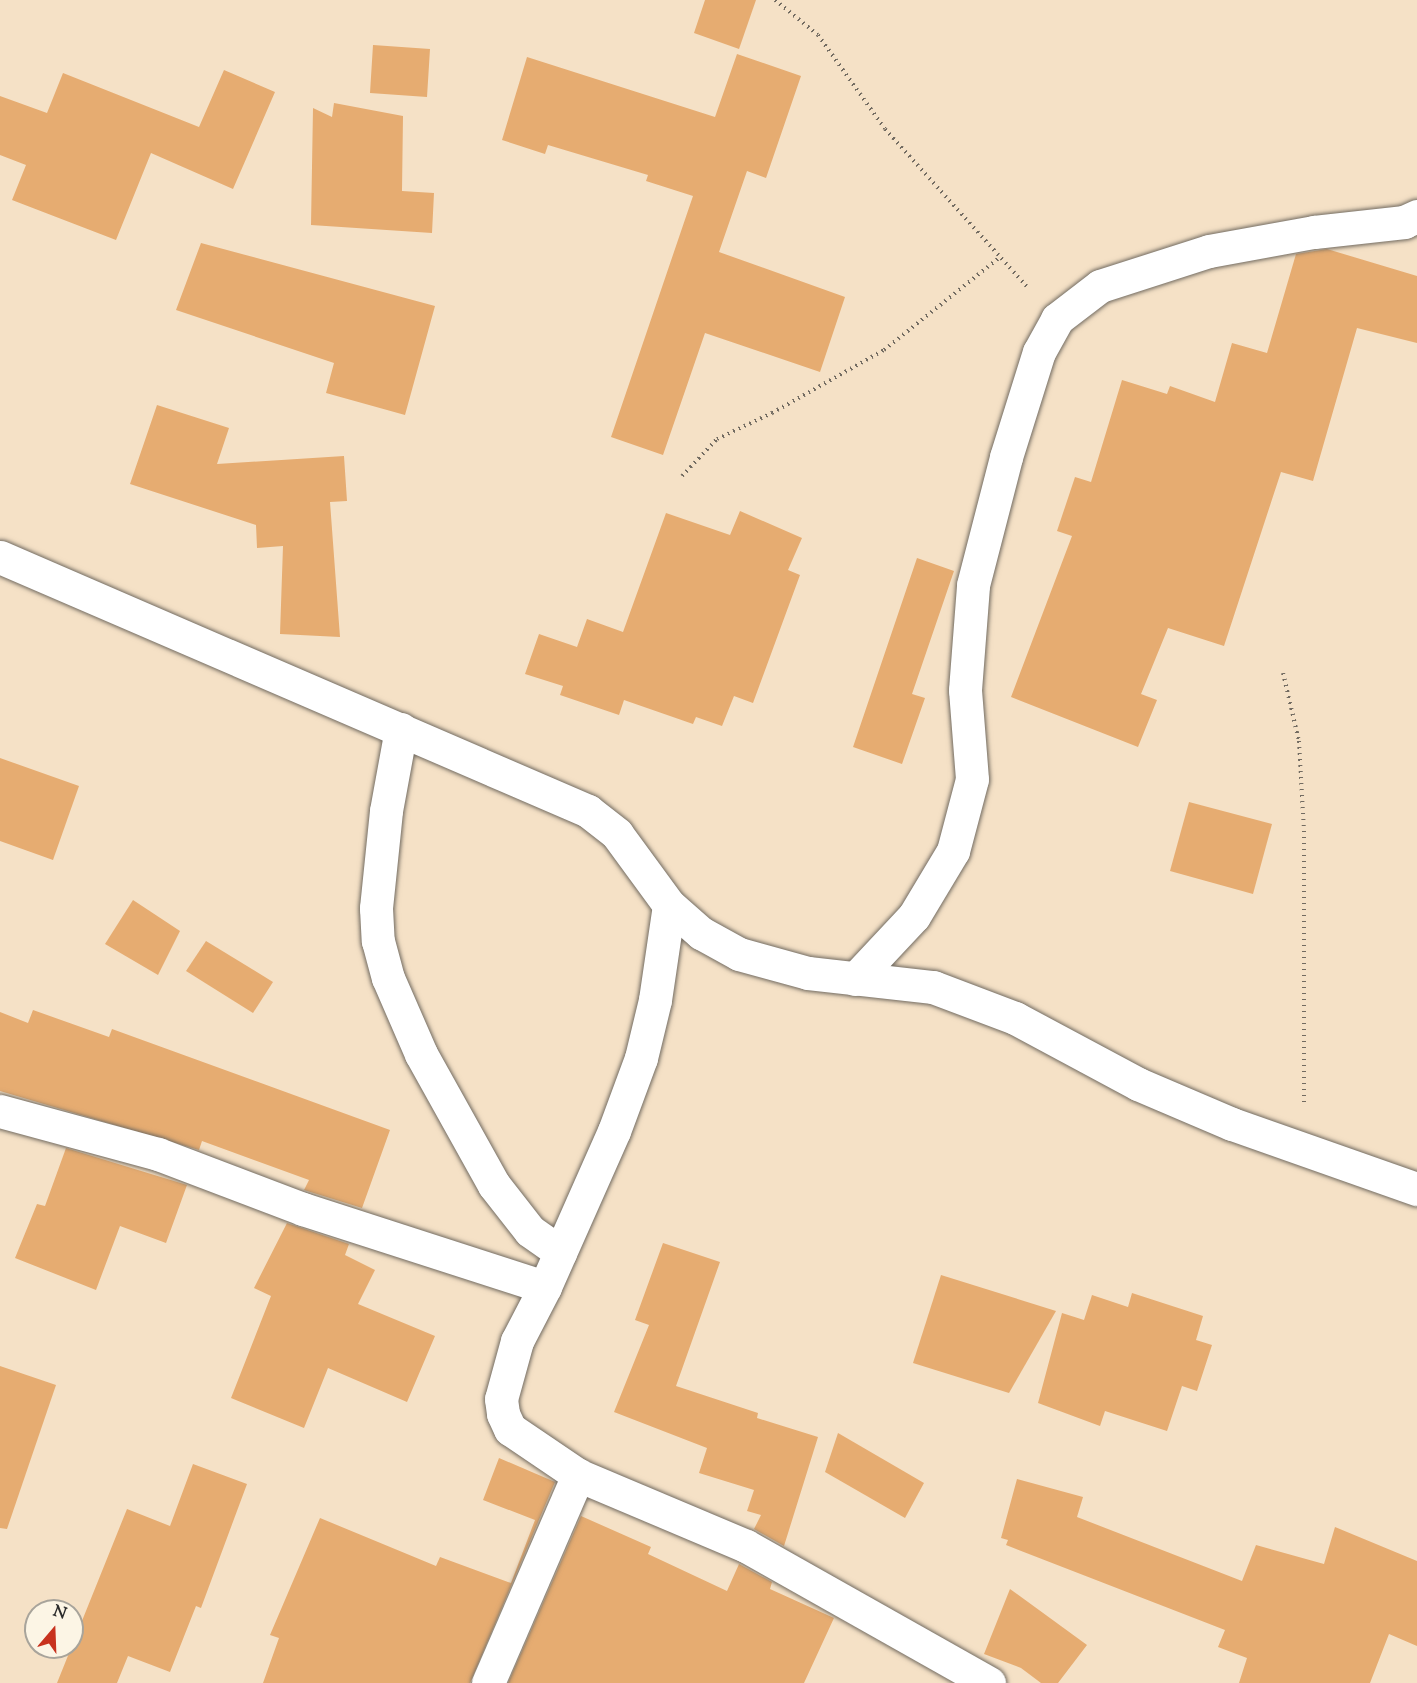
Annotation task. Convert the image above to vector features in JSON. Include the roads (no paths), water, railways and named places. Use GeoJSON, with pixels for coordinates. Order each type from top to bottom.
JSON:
{"type":"FeatureCollection","features":[{"type":"Feature","properties":{"kind":"street"},"geometry":{"type":"LineString","coordinates":[[855,979],[915,916],[953,851],[972,779],[965,690],[973,585],[1006,457],[1039,352],[1057,320],[1100,286],[1209,251],[1314,232],[1413,221]]}},
{"type":"Feature","properties":{"kind":"street"},"geometry":{"type":"LineString","coordinates":[[0,557],[145,622],[401,729],[588,811],[617,834],[669,905],[701,933],[739,954],[772,966],[855,979],[933,987],[1015,1018],[1138,1084],[1304,1151],[1417,1189]]}},
{"type":"Feature","properties":{"kind":"street"},"geometry":{"type":"LineString","coordinates":[[401,729],[386,811],[376,908],[378,941],[388,978],[421,1054],[494,1185],[530,1231],[560,1252]]}},
{"type":"Feature","properties":{"kind":"street"},"geometry":{"type":"LineString","coordinates":[[669,905],[655,1000],[641,1058],[614,1131],[545,1287],[517,1341],[501,1398],[503,1414],[510,1429],[578,1475],[746,1546],[989,1683]]}},
{"type":"Feature","properties":{"kind":"street"},"geometry":{"type":"LineString","coordinates":[[0,1111],[158,1154],[303,1209],[545,1287]]}},
{"type":"Feature","properties":{"kind":"street"},"geometry":{"type":"LineString","coordinates":[[488,1683],[578,1475]]}}]}
